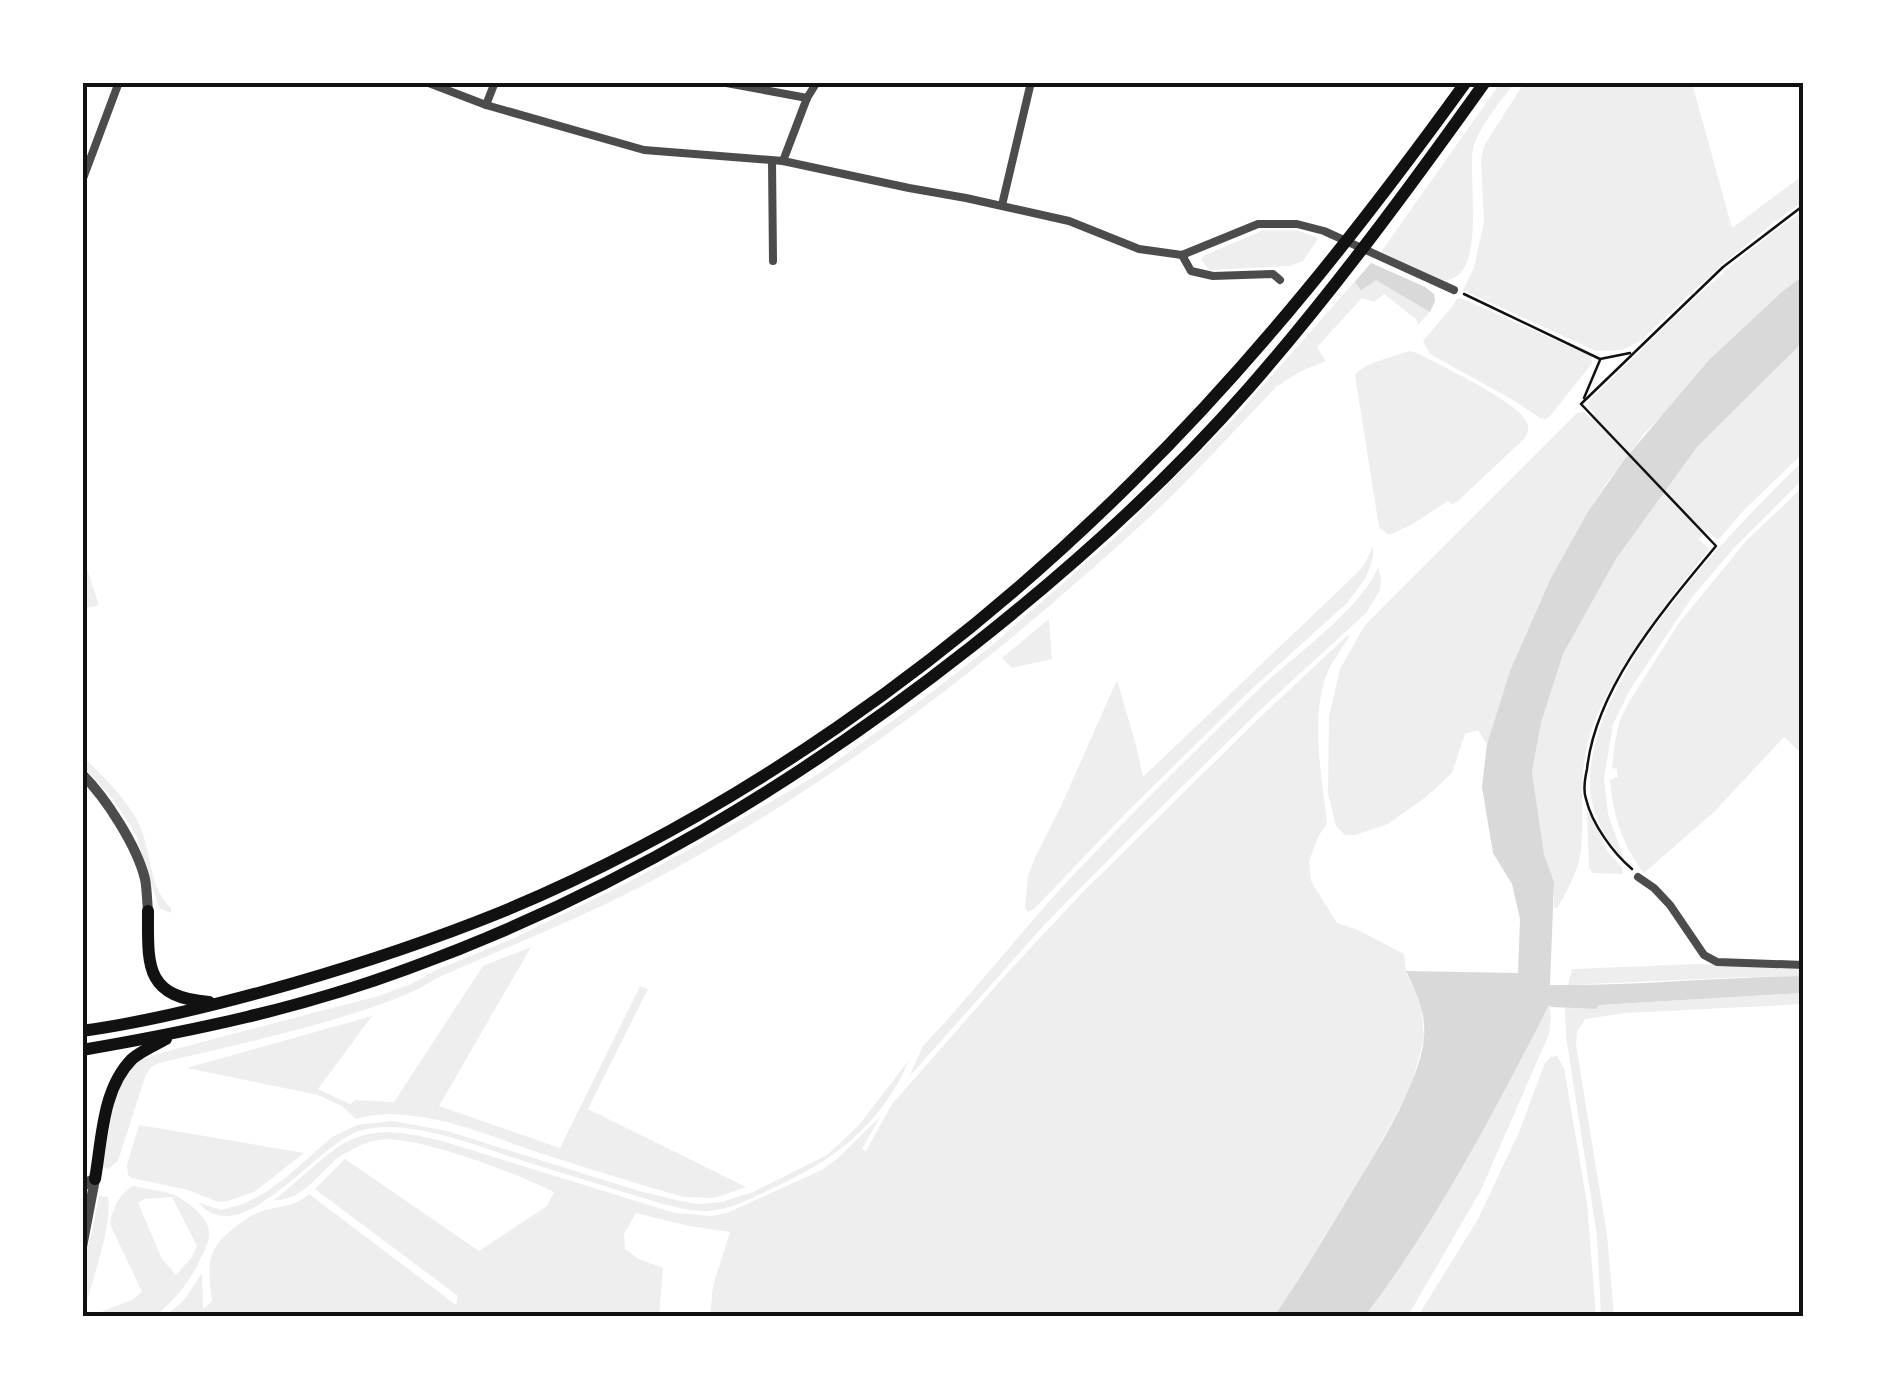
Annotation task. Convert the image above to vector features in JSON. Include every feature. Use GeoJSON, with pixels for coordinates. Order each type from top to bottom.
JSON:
{"type":"FeatureCollection","features":[{"type":"Feature","properties":{"kind":"highway"},"geometry":{"type":"LineString","coordinates":[[82,1031],[221,1004],[344,968],[502,912],[616,858],[730,796],[894,688],[1041,567],[1217,394],[1335,256],[1466,82]]}},
{"type":"Feature","properties":{"kind":"highway"},"geometry":{"type":"LineString","coordinates":[[82,1050],[246,1018],[405,970],[569,903],[686,841],[809,766],[927,682],[1102,538],[1248,390],[1368,242],[1485,82]]}},
{"type":"Feature","properties":{"kind":"highway"},"geometry":{"type":"LineString","coordinates":[[148,912],[148,960],[154,979],[164,990],[188,1000],[221,1004]]}},
{"type":"Feature","properties":{"kind":"highway"},"geometry":{"type":"LineString","coordinates":[[96,1179],[107,1106],[118,1076],[134,1056],[175,1034]]}},
{"type":"Feature","properties":{"kind":"street"},"geometry":{"type":"LineString","coordinates":[[82,181],[119,82]]}},
{"type":"Feature","properties":{"kind":"street"},"geometry":{"type":"LineString","coordinates":[[426,82],[486,105],[644,150],[783,162],[1002,205],[1068,221],[1140,248],[1182,255],[1258,224],[1296,224],[1324,231],[1454,290]]}},
{"type":"Feature","properties":{"kind":"street"},"geometry":{"type":"LineString","coordinates":[[486,105],[495,82]]}},
{"type":"Feature","properties":{"kind":"street"},"geometry":{"type":"LineString","coordinates":[[721,82],[807,98]]}},
{"type":"Feature","properties":{"kind":"street"},"geometry":{"type":"LineString","coordinates":[[783,162],[817,82]]}},
{"type":"Feature","properties":{"kind":"street"},"geometry":{"type":"LineString","coordinates":[[1002,205],[1031,82]]}},
{"type":"Feature","properties":{"kind":"street"},"geometry":{"type":"LineString","coordinates":[[772,161],[773,261]]}},
{"type":"Feature","properties":{"kind":"street"},"geometry":{"type":"LineString","coordinates":[[1182,255],[1191,271],[1213,276],[1273,274],[1280,280]]}},
{"type":"Feature","properties":{"kind":"street"},"geometry":{"type":"LineString","coordinates":[[82,774],[98,789],[137,856],[146,880],[148,912]]}},
{"type":"Feature","properties":{"kind":"street"},"geometry":{"type":"LineString","coordinates":[[1638,877],[1670,905],[1704,955],[1717,962],[1804,965]]}},
{"type":"Feature","properties":{"kind":"street"},"geometry":{"type":"LineString","coordinates":[[82,1188],[96,1179]]}},
{"type":"Feature","properties":{"kind":"street"},"geometry":{"type":"LineString","coordinates":[[82,1247],[96,1179]]}},
{"type":"Feature","properties":{"kind":"path"},"geometry":{"type":"LineString","coordinates":[[1580,404],[1723,266],[1804,205]]}},
{"type":"Feature","properties":{"kind":"path"},"geometry":{"type":"LineString","coordinates":[[1454,290],[1600,359],[1632,352]]}},
{"type":"Feature","properties":{"kind":"path"},"geometry":{"type":"LineString","coordinates":[[1580,404],[1600,359]]}},
{"type":"Feature","properties":{"kind":"path"},"geometry":{"type":"LineString","coordinates":[[1580,404],[1716,546],[1675,596],[1613,688],[1590,748],[1585,798],[1606,843],[1638,877]]}},
{"type":"Feature","properties":{"kind":"shaded area"},"geometry":{"type":"Polygon","coordinates":[[[1501,82],[1514,83],[1485,122],[1473,149],[1473,225],[1466,264],[1457,276],[1442,280],[1381,252],[1501,82]]]}},
{"type":"Feature","properties":{"kind":"shaded area"},"geometry":{"type":"Polygon","coordinates":[[[1524,83],[1692,83],[1732,228],[1803,175],[1803,202],[1720,266],[1639,342],[1622,350],[1596,351],[1463,290],[1474,268],[1484,222],[1484,146],[1524,83]]]}},
{"type":"Feature","properties":{"kind":"shaded area"},"geometry":{"type":"Polygon","coordinates":[[[1803,211],[1803,276],[1784,290],[1643,435],[1606,484],[1589,510],[1510,671],[1487,744],[1478,730],[1465,734],[1452,773],[1426,797],[1388,824],[1345,835],[1336,826],[1328,793],[1329,717],[1340,669],[1365,625],[1577,413],[1584,412],[1591,419],[1595,414],[1588,402],[1691,302],[1745,254],[1803,211]]]}},
{"type":"Feature","properties":{"kind":"shaded area"},"geometry":{"type":"Polygon","coordinates":[[[1264,230],[1296,230],[1318,239],[1303,261],[1290,266],[1209,270],[1201,259],[1205,255],[1264,230]]]}},
{"type":"Feature","properties":{"kind":"shaded area"},"geometry":{"type":"Polygon","coordinates":[[[1371,263],[1434,294],[1432,307],[1418,325],[1416,319],[1384,294],[1374,302],[1362,298],[1317,347],[1326,361],[1276,387],[1171,497],[1039,615],[855,757],[791,800],[657,878],[404,995],[298,1029],[158,1063],[145,1077],[118,1161],[104,1168],[116,1091],[120,1080],[139,1060],[411,984],[621,886],[820,773],[990,647],[1118,535],[1236,416],[1371,263]]]}},
{"type":"Feature","properties":{"kind":"shaded area"},"geometry":{"type":"Polygon","coordinates":[[[1371,263],[1434,294],[1430,312],[1376,280],[1361,290],[1355,282],[1371,263]]]}},
{"type":"Feature","properties":{"kind":"shaded area"},"geometry":{"type":"Polygon","coordinates":[[[1803,276],[1803,342],[1697,447],[1616,559],[1563,654],[1541,723],[1532,772],[1544,854],[1554,882],[1550,985],[1803,976],[1803,993],[1599,1005],[1596,1009],[1549,1005],[1441,1204],[1365,1316],[1274,1316],[1379,1146],[1413,1079],[1424,1038],[1424,1020],[1406,971],[1518,973],[1520,919],[1512,884],[1493,853],[1482,787],[1487,744],[1510,671],[1551,578],[1589,510],[1624,460],[1709,360],[1803,276]]]}},
{"type":"Feature","properties":{"kind":"shaded area"},"geometry":{"type":"Polygon","coordinates":[[[1461,298],[1591,356],[1592,363],[1546,419],[1430,354],[1423,341],[1461,298]]]}},
{"type":"Feature","properties":{"kind":"shaded area"},"geometry":{"type":"Polygon","coordinates":[[[1803,342],[1803,453],[1719,539],[1707,530],[1699,539],[1709,549],[1620,672],[1593,726],[1586,751],[1580,858],[1558,907],[1554,908],[1554,882],[1544,854],[1532,772],[1541,723],[1563,654],[1616,559],[1697,447],[1803,342]]]}},
{"type":"Feature","properties":{"kind":"shaded area"},"geometry":{"type":"Polygon","coordinates":[[[1409,351],[1495,395],[1521,415],[1528,429],[1525,438],[1458,501],[1448,501],[1389,535],[1379,527],[1355,375],[1373,363],[1409,351]]]}},
{"type":"Feature","properties":{"kind":"shaded area"},"geometry":{"type":"Polygon","coordinates":[[[1803,461],[1803,479],[1734,548],[1693,596],[1631,688],[1613,724],[1604,778],[1608,814],[1625,862],[1601,827],[1590,787],[1595,744],[1612,700],[1637,654],[1702,567],[1803,461]]]}},
{"type":"Feature","properties":{"kind":"shaded area"},"geometry":{"type":"Polygon","coordinates":[[[1803,487],[1803,755],[1784,737],[1715,811],[1644,873],[1624,840],[1611,793],[1610,780],[1618,777],[1617,769],[1612,768],[1620,720],[1679,623],[1747,540],[1803,487]]]}},
{"type":"Feature","properties":{"kind":"shaded area"},"geometry":{"type":"Polygon","coordinates":[[[1373,547],[1365,579],[1347,603],[1254,687],[1028,912],[1028,876],[1117,680],[1143,777],[1355,575],[1373,547]]]}},
{"type":"Feature","properties":{"kind":"shaded area"},"geometry":{"type":"Polygon","coordinates":[[[83,557],[99,605],[82,609],[83,557]]]}},
{"type":"Feature","properties":{"kind":"shaded area"},"geometry":{"type":"Polygon","coordinates":[[[1378,567],[1380,590],[1366,613],[1258,712],[1045,924],[909,1077],[923,1046],[1059,891],[1262,686],[1344,614],[1378,567]]]}},
{"type":"Feature","properties":{"kind":"shaded area"},"geometry":{"type":"Polygon","coordinates":[[[1049,619],[1052,659],[1012,668],[1002,658],[1049,619]]]}},
{"type":"Feature","properties":{"kind":"shaded area"},"geometry":{"type":"Polygon","coordinates":[[[1348,635],[1327,673],[1321,696],[1319,751],[1327,823],[1309,861],[1311,881],[1337,923],[1404,954],[1406,972],[1421,1002],[1424,1038],[1411,1087],[1274,1316],[710,1316],[713,1286],[730,1232],[636,1213],[624,1234],[625,1249],[663,1268],[659,1316],[165,1316],[184,1300],[202,1273],[203,1309],[212,1301],[211,1258],[227,1233],[255,1214],[294,1203],[309,1194],[456,1305],[458,1296],[315,1189],[345,1159],[479,1251],[547,1206],[554,1192],[466,1157],[394,1140],[373,1141],[355,1148],[294,1196],[274,1200],[332,1151],[365,1135],[386,1132],[442,1141],[675,1213],[712,1216],[822,1170],[880,1117],[862,1149],[866,1151],[892,1104],[1010,970],[1084,891],[1348,635]]]}},
{"type":"Feature","properties":{"kind":"shaded area"},"geometry":{"type":"Polygon","coordinates":[[[82,756],[120,795],[138,822],[154,879],[171,913],[159,908],[136,835],[113,799],[83,766],[82,756]]]}},
{"type":"Feature","properties":{"kind":"shaded area"},"geometry":{"type":"Polygon","coordinates":[[[1587,813],[1623,874],[1593,873],[1589,868],[1587,813]]]}},
{"type":"Feature","properties":{"kind":"shaded area"},"geometry":{"type":"Polygon","coordinates":[[[531,947],[439,1106],[560,1148],[640,986],[648,989],[588,1109],[746,1187],[714,1198],[684,1197],[451,1123],[402,1115],[356,1119],[342,1106],[318,1095],[187,1068],[372,1016],[318,1089],[350,1104],[355,1100],[394,1102],[483,966],[531,947]]]}},
{"type":"Feature","properties":{"kind":"shaded area"},"geometry":{"type":"Polygon","coordinates":[[[1698,964],[1803,969],[1803,976],[1568,985],[1572,969],[1698,964]]]}},
{"type":"Feature","properties":{"kind":"shaded area"},"geometry":{"type":"Polygon","coordinates":[[[1803,993],[1803,1004],[1626,1013],[1585,1019],[1577,1032],[1576,1045],[1607,1235],[1614,1316],[1601,1316],[1597,1236],[1565,1008],[1803,993]]]}},
{"type":"Feature","properties":{"kind":"shaded area"},"geometry":{"type":"Polygon","coordinates":[[[1549,1004],[1549,1034],[1481,1190],[1409,1314],[1365,1316],[1441,1203],[1549,1004]]]}},
{"type":"Feature","properties":{"kind":"shaded area"},"geometry":{"type":"Polygon","coordinates":[[[1557,1056],[1564,1068],[1587,1203],[1596,1316],[1418,1316],[1478,1219],[1519,1132],[1545,1063],[1557,1056]]]}},
{"type":"Feature","properties":{"kind":"shaded area"},"geometry":{"type":"Polygon","coordinates":[[[909,1060],[885,1103],[854,1138],[796,1177],[723,1209],[695,1210],[663,1204],[468,1142],[422,1131],[379,1127],[342,1140],[279,1191],[236,1215],[216,1215],[199,1203],[221,1210],[243,1204],[289,1175],[332,1137],[357,1125],[393,1121],[447,1131],[639,1191],[699,1204],[722,1202],[753,1192],[827,1155],[859,1125],[909,1060]]]}},
{"type":"Feature","properties":{"kind":"shaded area"},"geometry":{"type":"Polygon","coordinates":[[[139,1125],[304,1153],[254,1192],[218,1202],[128,1175],[127,1165],[139,1125]]]}},
{"type":"Feature","properties":{"kind":"shaded area"},"geometry":{"type":"Polygon","coordinates":[[[133,1186],[172,1194],[195,1209],[208,1226],[207,1244],[185,1285],[155,1316],[91,1316],[142,1292],[110,1224],[117,1202],[133,1186]],[[172,1197],[138,1203],[162,1259],[176,1275],[197,1246],[172,1197]]]}},
{"type":"Feature","properties":{"kind":"shaded area"},"geometry":{"type":"Polygon","coordinates":[[[99,1196],[108,1197],[109,1209],[83,1314],[83,1262],[99,1196]]]}}]}
